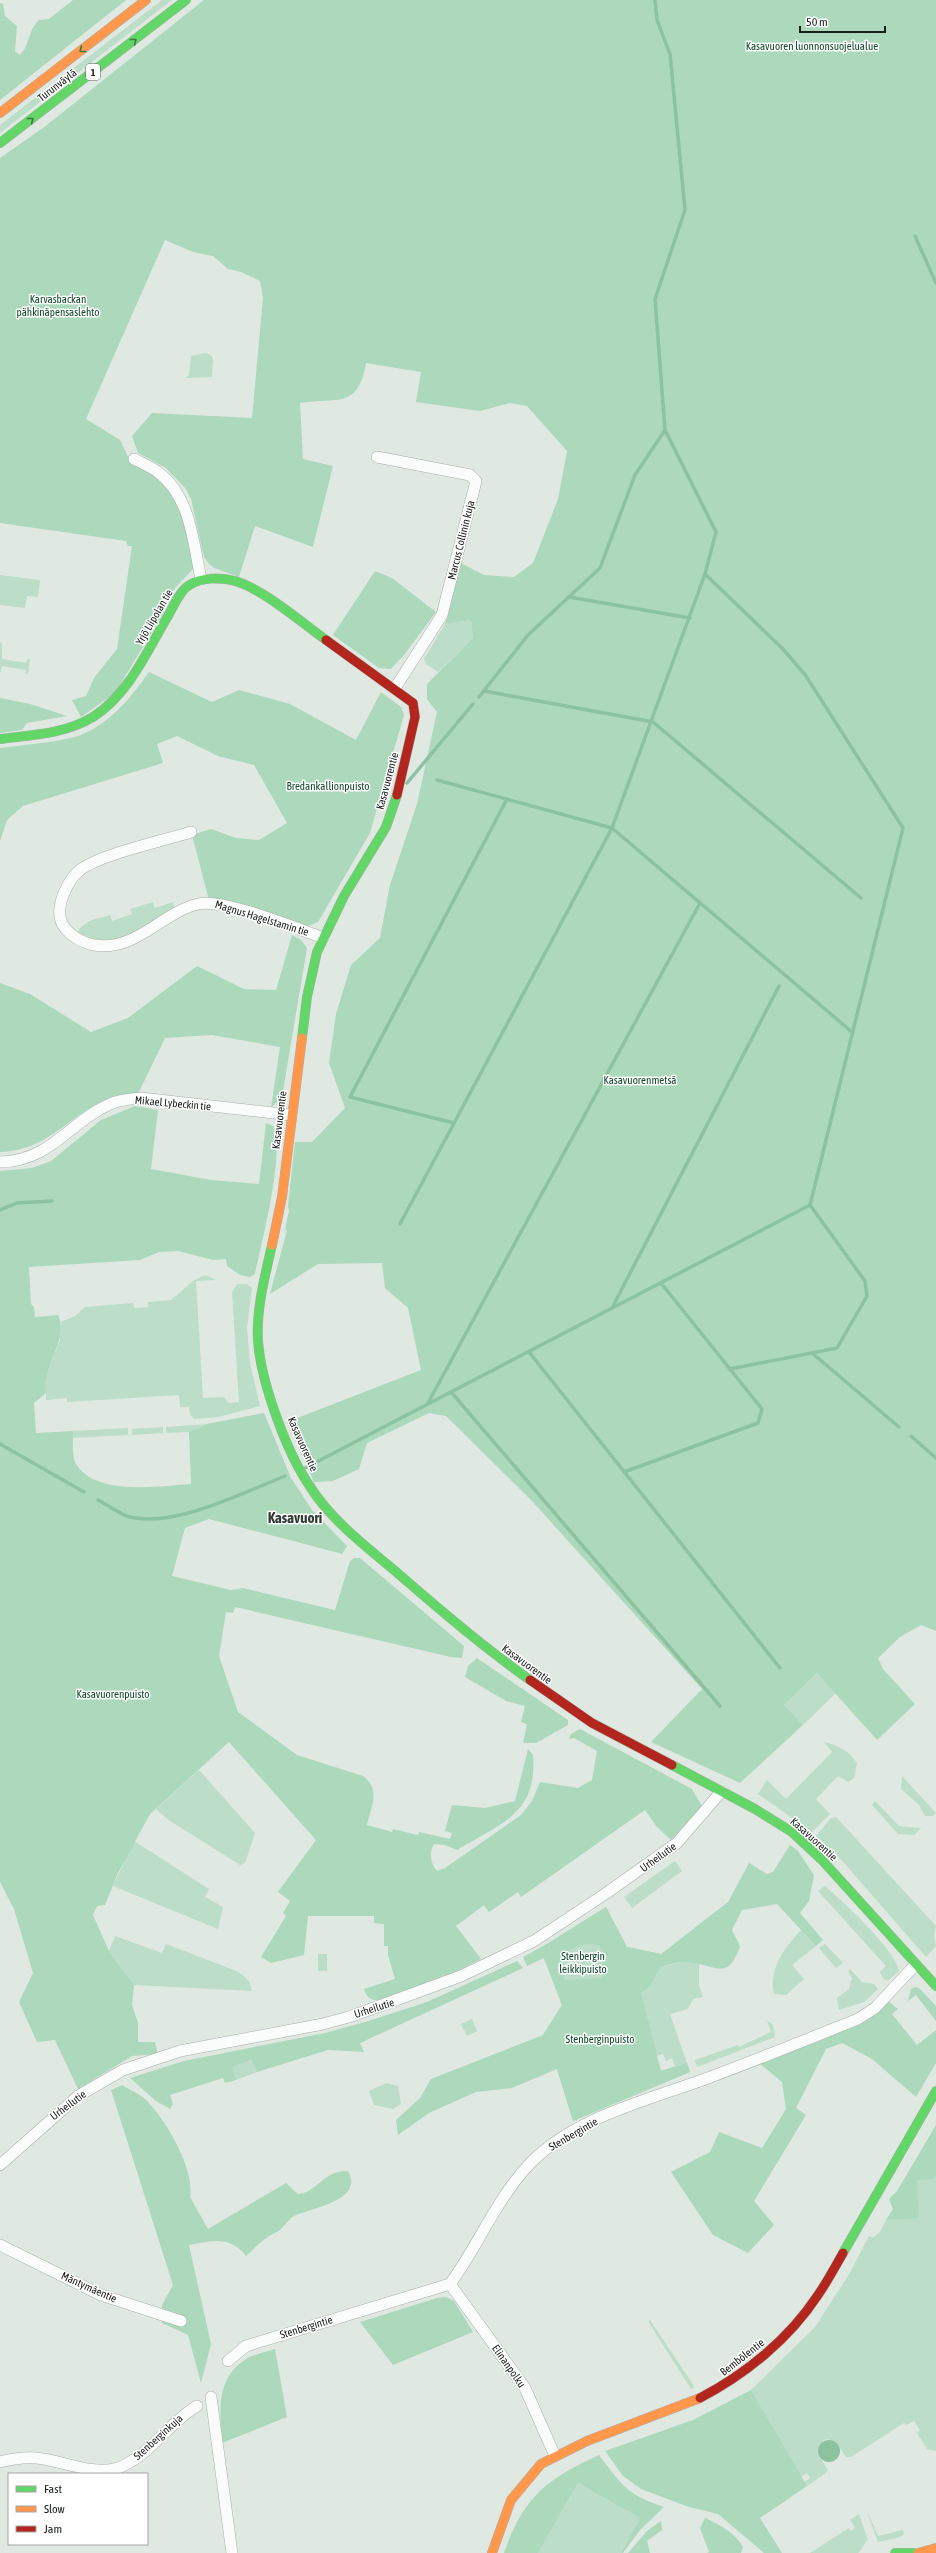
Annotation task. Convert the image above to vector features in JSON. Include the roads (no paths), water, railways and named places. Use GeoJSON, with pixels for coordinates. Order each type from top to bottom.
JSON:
{"type":"FeatureCollection","features":[{"type":"Feature","properties":{"kind":"main road","name":"Turunväylä"},"geometry":{"type":"LineString","coordinates":[[0,113],[146,0]]}},
{"type":"Feature","properties":{"kind":"main road","name":"Turunväylä"},"geometry":{"type":"LineString","coordinates":[[0,143],[186,0]]}},
{"type":"Feature","properties":{"kind":"main road","name":"Yrjö Liipolan tie"},"geometry":{"type":"LineString","coordinates":[[0,739],[70,727],[95,715],[111,704],[135,673],[179,597],[187,586],[201,579],[215,577],[229,578],[252,588],[396,688]]}},
{"type":"Feature","properties":{"kind":"main road","name":"Kasavuorentie"},"geometry":{"type":"LineString","coordinates":[[396,688],[413,703],[415,717],[395,804],[386,827],[344,896],[322,938],[317,952],[307,996],[282,1197],[258,1313],[258,1340],[263,1369],[273,1404],[294,1458],[309,1486],[346,1529],[488,1650],[592,1723],[775,1821],[806,1844],[915,1965],[936,1986]]}},
{"type":"Feature","properties":{"kind":"main road","name":"Bembölentie"},"geometry":{"type":"LineString","coordinates":[[492,2553],[511,2500],[533,2472],[555,2456],[586,2441],[693,2402],[718,2390],[740,2376],[775,2346],[818,2296],[936,2091]]}},
{"type":"Feature","properties":{"kind":"main road"},"geometry":{"type":"LineString","coordinates":[[918,2553],[936,2548]]}},
{"type":"Feature","properties":{"kind":"main road"},"geometry":{"type":"LineString","coordinates":[[895,2553],[914,2553]]}},
{"type":"Feature","properties":{"kind":"street","name":"Marcus Collinin kuja"},"geometry":{"type":"LineString","coordinates":[[377,457],[470,475],[476,481],[442,615],[396,688]]}},
{"type":"Feature","properties":{"kind":"street"},"geometry":{"type":"LineString","coordinates":[[134,459],[157,471],[169,481],[181,499],[201,579]]}},
{"type":"Feature","properties":{"kind":"street","name":"Magnus Hagelstamin tie"},"geometry":{"type":"LineString","coordinates":[[191,832],[97,861],[80,870],[70,883],[60,905],[59,915],[63,926],[72,935],[87,943],[116,946],[141,936],[184,908],[212,902],[322,938]]}},
{"type":"Feature","properties":{"kind":"street","name":"Mikael Lybeckin tie"},"geometry":{"type":"LineString","coordinates":[[0,1162],[17,1161],[37,1154],[54,1145],[94,1113],[122,1100],[141,1098],[291,1115]]}},
{"type":"Feature","properties":{"kind":"street","name":"Urheilutie"},"geometry":{"type":"LineString","coordinates":[[0,2165],[78,2096],[123,2070],[180,2051],[323,2024],[357,2014],[461,1976],[534,1941],[600,1898],[677,1843],[721,1792]]}},
{"type":"Feature","properties":{"kind":"street","name":"Stenbergintie"},"geometry":{"type":"LineString","coordinates":[[228,2361],[246,2346],[450,2284],[463,2266],[503,2197],[524,2170],[557,2142],[609,2114],[858,2019],[875,2008],[915,1965]]}},
{"type":"Feature","properties":{"kind":"street","name":"Mäntymäentie"},"geometry":{"type":"LineString","coordinates":[[0,2245],[102,2295],[181,2321]]}},
{"type":"Feature","properties":{"kind":"street","name":"Elinanpolku"},"geometry":{"type":"LineString","coordinates":[[450,2284],[525,2388],[555,2456]]}},
{"type":"Feature","properties":{"kind":"street"},"geometry":{"type":"LineString","coordinates":[[211,2397],[232,2553]]}},
{"type":"Feature","properties":{"kind":"street","name":"Stenberginkuja"},"geometry":{"type":"LineString","coordinates":[[0,2462],[36,2458],[95,2469],[117,2468],[137,2458],[183,2414],[197,2406]]}},
{"type":"Feature","properties":{"kind":"waterway"},"geometry":{"type":"LineString","coordinates":[[305,1468],[810,1205],[903,828],[806,676],[783,649],[705,574],[716,532],[665,430],[655,299],[685,210],[670,54],[657,20],[655,0]]}},
{"type":"Feature","properties":{"kind":"waterway"},"geometry":{"type":"LineString","coordinates":[[915,236],[936,283]]}},
{"type":"Feature","properties":{"kind":"waterway"},"geometry":{"type":"LineString","coordinates":[[479,697],[528,635],[600,568],[635,475],[665,430]]}},
{"type":"Feature","properties":{"kind":"waterway"},"geometry":{"type":"LineString","coordinates":[[400,1224],[612,828],[705,574]]}},
{"type":"Feature","properties":{"kind":"waterway"},"geometry":{"type":"LineString","coordinates":[[569,597],[690,618]]}},
{"type":"Feature","properties":{"kind":"waterway"},"geometry":{"type":"LineString","coordinates":[[484,691],[653,722],[861,898]]}},
{"type":"Feature","properties":{"kind":"waterway"},"geometry":{"type":"LineString","coordinates":[[407,783],[473,704]]}},
{"type":"Feature","properties":{"kind":"waterway"},"geometry":{"type":"LineString","coordinates":[[437,780],[612,828],[852,1032]]}},
{"type":"Feature","properties":{"kind":"waterway"},"geometry":{"type":"LineString","coordinates":[[454,1123],[350,1097],[507,799]]}},
{"type":"Feature","properties":{"kind":"waterway"},"geometry":{"type":"LineString","coordinates":[[428,1403],[700,903]]}},
{"type":"Feature","properties":{"kind":"waterway"},"geometry":{"type":"LineString","coordinates":[[612,1308],[779,986]]}},
{"type":"Feature","properties":{"kind":"waterway"},"geometry":{"type":"LineString","coordinates":[[0,1210],[17,1203],[52,1201]]}},
{"type":"Feature","properties":{"kind":"waterway"},"geometry":{"type":"LineString","coordinates":[[730,1369],[837,1348],[867,1296],[865,1281],[810,1205]]}},
{"type":"Feature","properties":{"kind":"waterway"},"geometry":{"type":"LineString","coordinates":[[624,1472],[758,1423],[762,1409],[661,1283]]}},
{"type":"Feature","properties":{"kind":"waterway"},"geometry":{"type":"LineString","coordinates":[[529,1352],[780,1668]]}},
{"type":"Feature","properties":{"kind":"waterway"},"geometry":{"type":"LineString","coordinates":[[812,1353],[899,1427]]}},
{"type":"Feature","properties":{"kind":"waterway"},"geometry":{"type":"LineString","coordinates":[[451,1392],[720,1706]]}},
{"type":"Feature","properties":{"kind":"waterway"},"geometry":{"type":"LineString","coordinates":[[911,1436],[936,1458]]}},
{"type":"Feature","properties":{"kind":"waterway"},"geometry":{"type":"LineString","coordinates":[[0,1444],[84,1492]]}},
{"type":"Feature","properties":{"kind":"waterway"},"geometry":{"type":"LineString","coordinates":[[98,1500],[130,1517],[148,1519],[167,1517],[209,1507],[285,1476]]}},
{"type":"Feature","properties":{"kind":"district","name":"Kasavuori"},"geometry":{"type":"Point","coordinates":[295,1518]}},
{"type":"Feature","properties":{"kind":"park label","name":"Kasavuoren luonnonsuojelualue"},"geometry":{"type":"Point","coordinates":[812,46]}},
{"type":"Feature","properties":{"kind":"park label","name":"Karvasbackan pähkinäpensaslehto"},"geometry":{"type":"Point","coordinates":[58,305]}},
{"type":"Feature","properties":{"kind":"park label","name":"Bredankallionpuisto"},"geometry":{"type":"Point","coordinates":[328,786]}},
{"type":"Feature","properties":{"kind":"park label","name":"Kasavuorenmetsä"},"geometry":{"type":"Point","coordinates":[640,1080]}},
{"type":"Feature","properties":{"kind":"park label","name":"Kasavuorenpuisto"},"geometry":{"type":"Point","coordinates":[113,1694]}},
{"type":"Feature","properties":{"kind":"park label","name":"Stenbergin leikkipuisto"},"geometry":{"type":"Point","coordinates":[583,1962]}},
{"type":"Feature","properties":{"kind":"park label","name":"Stenberginpuisto"},"geometry":{"type":"Point","coordinates":[600,2039]}}]}
